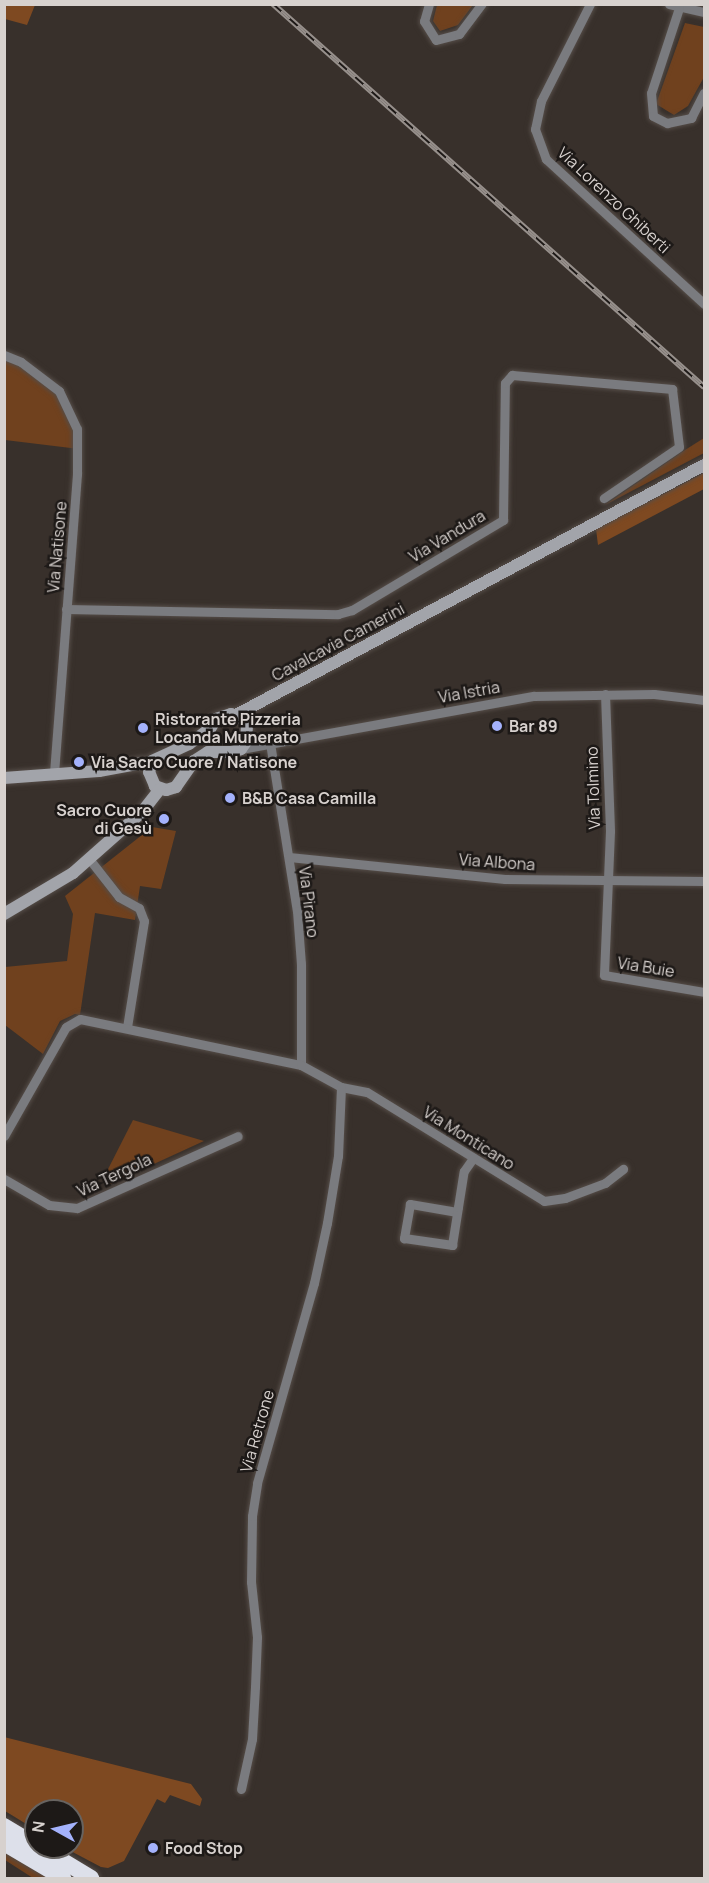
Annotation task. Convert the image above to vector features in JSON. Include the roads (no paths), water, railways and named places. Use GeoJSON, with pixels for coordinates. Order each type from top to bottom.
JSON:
{"type":"FeatureCollection","features":[{"type":"Feature","properties":{"kind":"highway"},"geometry":{"type":"LineString","coordinates":[[4,1826],[24,1838]]}},
{"type":"Feature","properties":{"kind":"highway"},"geometry":{"type":"LineString","coordinates":[[4,1843],[63,1878]]}},
{"type":"Feature","properties":{"kind":"highway"},"geometry":{"type":"LineString","coordinates":[[60,1859],[91,1878]]}},
{"type":"Feature","properties":{"kind":"main road","name":"Cavalcavia Camerini"},"geometry":{"type":"LineString","coordinates":[[236,715],[705,465]]}},
{"type":"Feature","properties":{"kind":"main road"},"geometry":{"type":"LineString","coordinates":[[4,914],[40,894],[90,860],[142,812],[160,789],[176,787],[194,761],[208,752],[221,750],[231,752],[241,749],[246,742],[247,726],[236,715],[220,716],[210,729],[189,744],[168,754],[157,756],[150,766],[149,777],[160,789]]}},
{"type":"Feature","properties":{"kind":"main road"},"geometry":{"type":"LineString","coordinates":[[210,729],[212,741],[221,750]]}},
{"type":"Feature","properties":{"kind":"main road"},"geometry":{"type":"LineString","coordinates":[[168,754],[181,760],[185,774]]}},
{"type":"Feature","properties":{"kind":"main road"},"geometry":{"type":"LineString","coordinates":[[4,778],[99,771],[142,764],[150,766]]}},
{"type":"Feature","properties":{"kind":"street"},"geometry":{"type":"LineString","coordinates":[[429,4],[424,21],[436,40],[459,34],[482,4]]}},
{"type":"Feature","properties":{"kind":"street","name":"Via Lorenzo Ghiberti"},"geometry":{"type":"LineString","coordinates":[[590,4],[541,101],[535,129],[546,159],[705,304]]}},
{"type":"Feature","properties":{"kind":"street"},"geometry":{"type":"LineString","coordinates":[[669,4],[705,12]]}},
{"type":"Feature","properties":{"kind":"street"},"geometry":{"type":"LineString","coordinates":[[679,8],[651,93],[653,116],[667,123],[691,118],[705,93]]}},
{"type":"Feature","properties":{"kind":"street","name":"Via Natisone"},"geometry":{"type":"LineString","coordinates":[[4,355],[21,362],[59,391],[77,429],[77,474],[54,775]]}},
{"type":"Feature","properties":{"kind":"street","name":"Via Vandura"},"geometry":{"type":"LineString","coordinates":[[66,609],[338,614],[352,609],[503,520],[505,383],[512,375],[672,389],[679,447],[604,498]]}},
{"type":"Feature","properties":{"kind":"street","name":"Via Istria"},"geometry":{"type":"LineString","coordinates":[[241,749],[491,702],[554,694],[654,694],[705,700]]}},
{"type":"Feature","properties":{"kind":"street","name":"Via Tolmino"},"geometry":{"type":"LineString","coordinates":[[605,694],[610,831],[608,881]]}},
{"type":"Feature","properties":{"kind":"street","name":"Via Pirano"},"geometry":{"type":"LineString","coordinates":[[270,744],[297,911],[301,964],[301,1065]]}},
{"type":"Feature","properties":{"kind":"street","name":"Via Albona"},"geometry":{"type":"LineString","coordinates":[[289,857],[505,879],[705,880]]}},
{"type":"Feature","properties":{"kind":"street"},"geometry":{"type":"LineString","coordinates":[[90,860],[119,897],[139,908],[144,921],[127,1027]]}},
{"type":"Feature","properties":{"kind":"street","name":"Via Buie"},"geometry":{"type":"LineString","coordinates":[[608,881],[604,975],[705,992]]}},
{"type":"Feature","properties":{"kind":"street"},"geometry":{"type":"LineString","coordinates":[[4,1136],[66,1027],[80,1019],[301,1065]]}},
{"type":"Feature","properties":{"kind":"street","name":"Via Monticano"},"geometry":{"type":"LineString","coordinates":[[301,1065],[341,1087],[367,1092],[544,1202],[565,1198],[605,1183],[623,1169]]}},
{"type":"Feature","properties":{"kind":"street","name":"Via Retrone"},"geometry":{"type":"LineString","coordinates":[[241,1789],[252,1739],[255,1687],[257,1637],[251,1582],[252,1516],[257,1483],[314,1282],[327,1223],[338,1156],[341,1087]]}},
{"type":"Feature","properties":{"kind":"street","name":"Via Tergola"},"geometry":{"type":"LineString","coordinates":[[4,1179],[49,1205],[77,1208],[238,1136]]}},
{"type":"Feature","properties":{"kind":"street"},"geometry":{"type":"LineString","coordinates":[[457,1212],[410,1204],[404,1238],[452,1245],[464,1171],[473,1158]]}},
{"type":"Feature","properties":{"kind":"railway"},"geometry":{"type":"LineString","coordinates":[[273,4],[704,387]]}},
{"type":"Feature","properties":{"kind":"place","name":"Bar 89"},"geometry":{"type":"Point","coordinates":[497,726]}},
{"type":"Feature","properties":{"kind":"place","name":"Ristorante Pizzeria Locanda Munerato"},"geometry":{"type":"Point","coordinates":[143,728]}},
{"type":"Feature","properties":{"kind":"place","name":"Via Sacro Cuore / Natisone"},"geometry":{"type":"Point","coordinates":[79,762]}},
{"type":"Feature","properties":{"kind":"place","name":"B&B Casa Camilla"},"geometry":{"type":"Point","coordinates":[230,798]}},
{"type":"Feature","properties":{"kind":"place","name":"Sacro Cuore di Gesù"},"geometry":{"type":"Point","coordinates":[164,819]}},
{"type":"Feature","properties":{"kind":"place","name":"Food Stop"},"geometry":{"type":"Point","coordinates":[153,1848]}}]}
